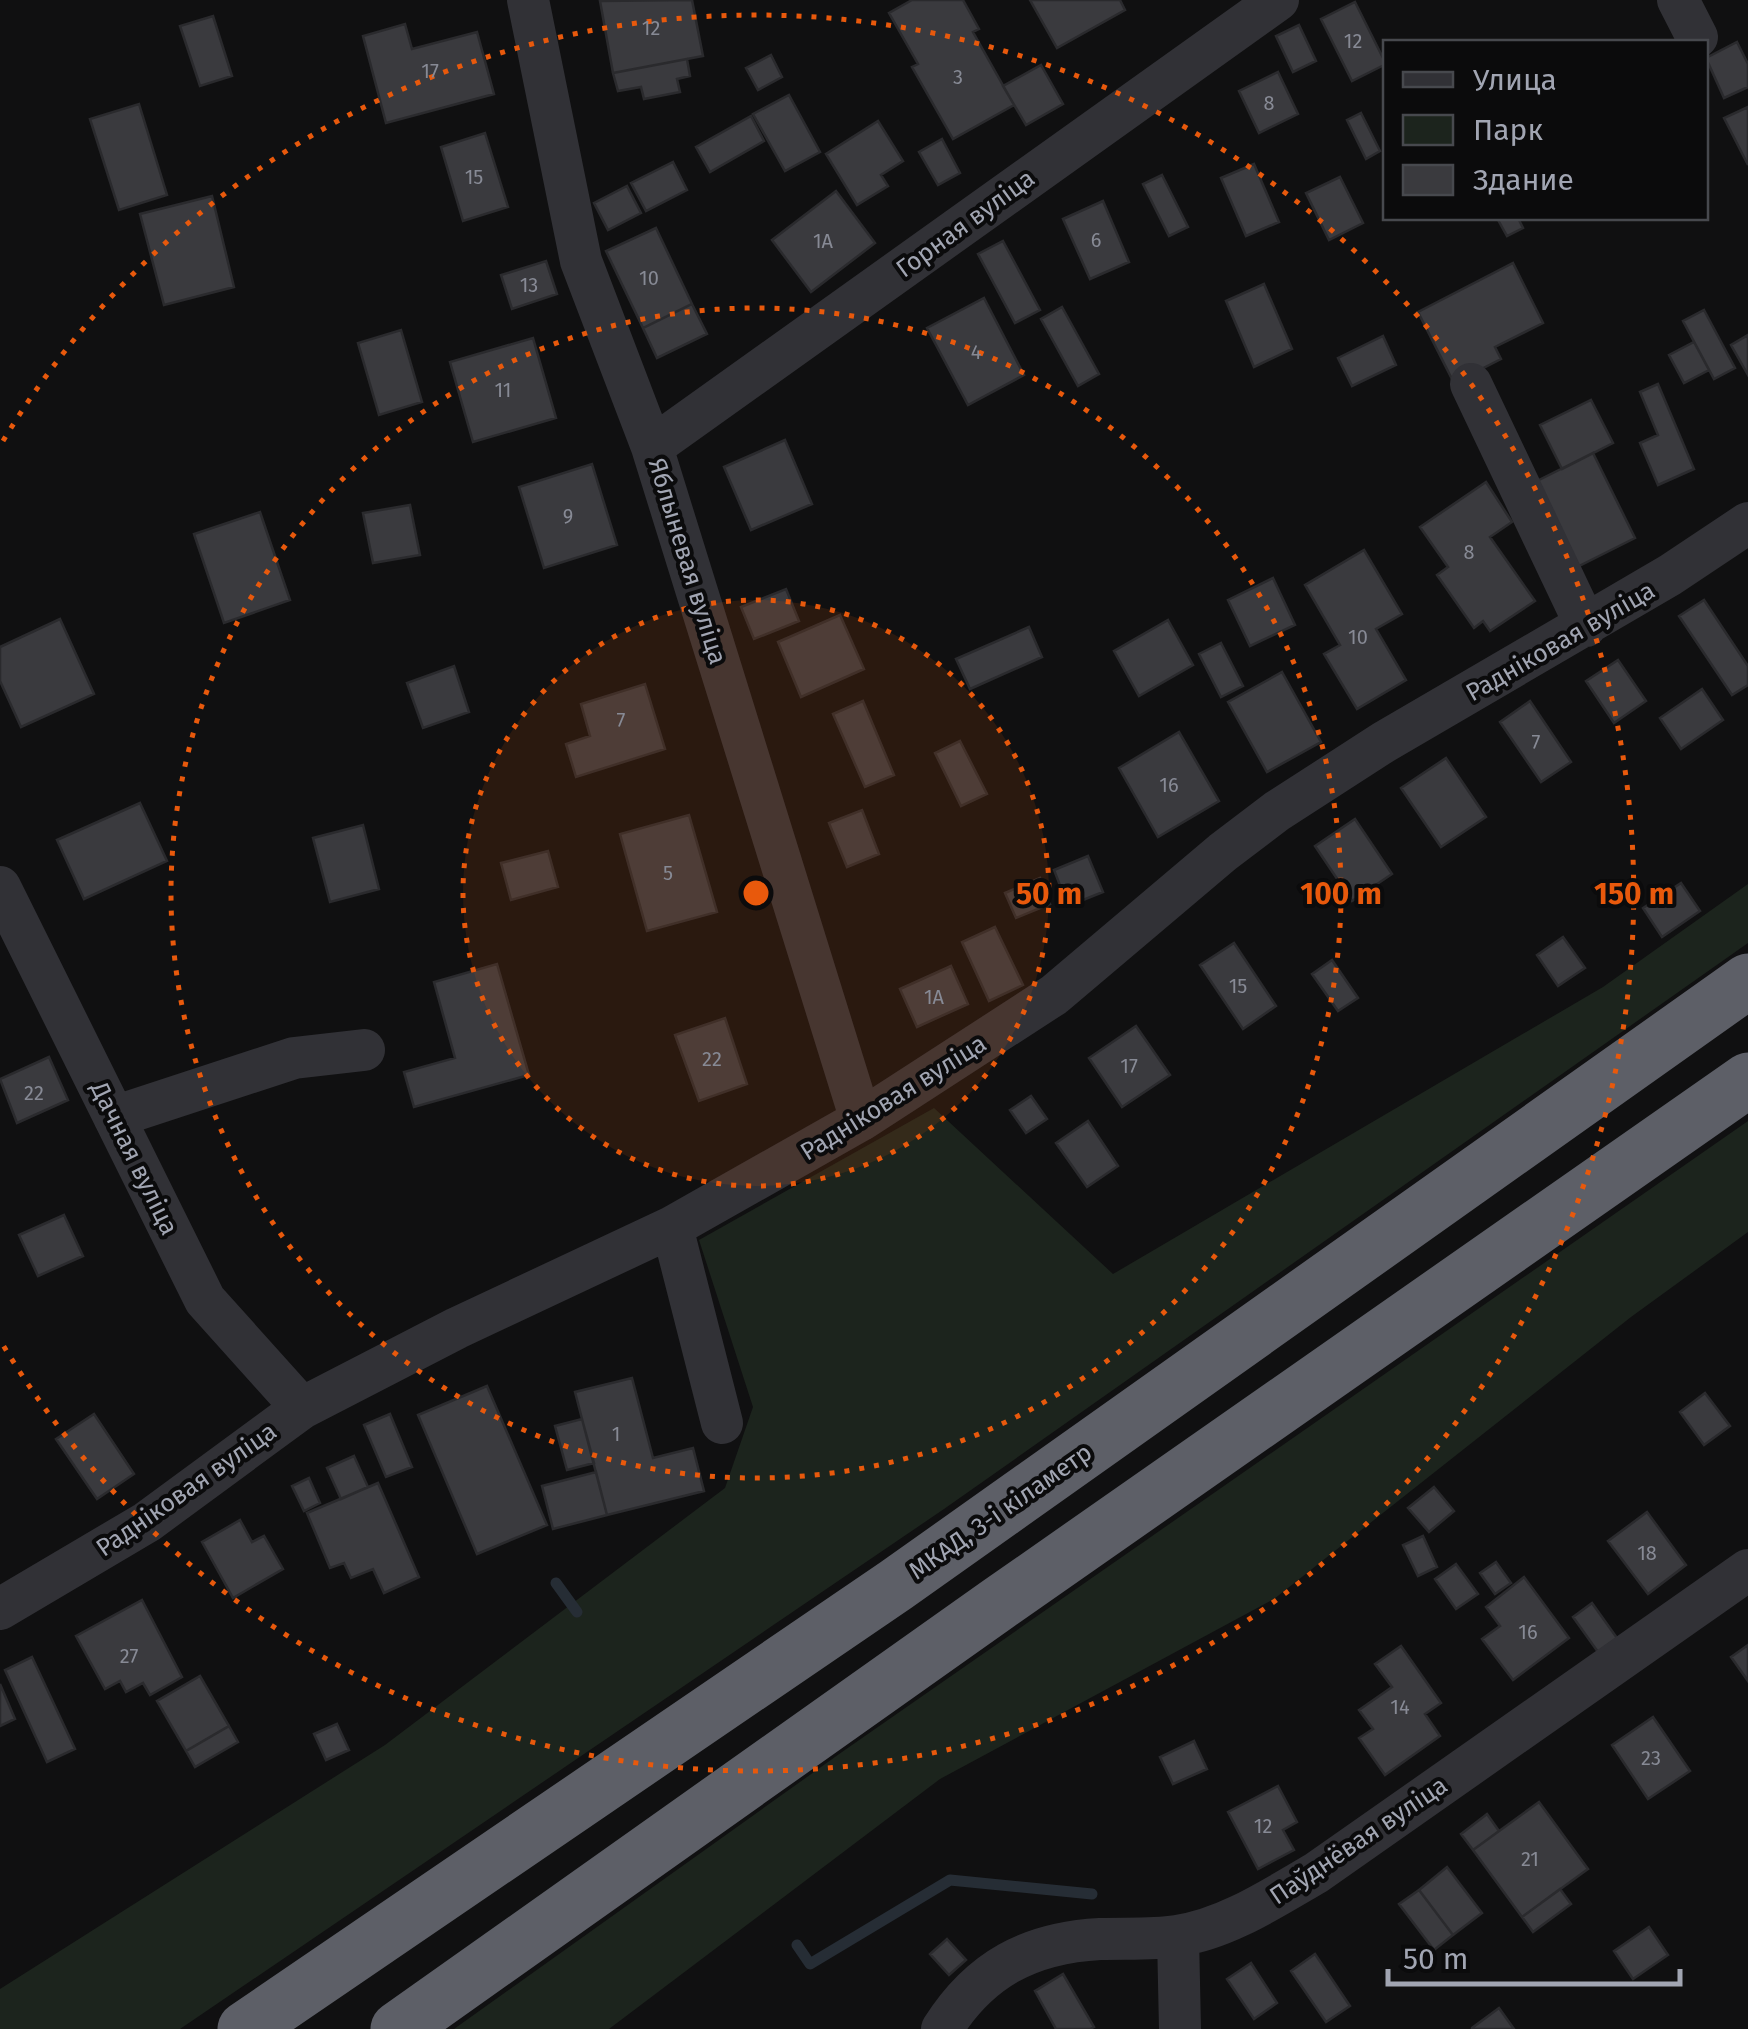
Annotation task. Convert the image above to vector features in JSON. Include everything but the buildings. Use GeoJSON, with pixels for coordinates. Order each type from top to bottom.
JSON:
{"type":"FeatureCollection","features":[{"type":"Feature","properties":{"kind":"highway","name":"МКАД, 3-і кіламетр"},"geometry":{"type":"LineString","coordinates":[[245,2029],[896,1585],[1748,981]]}},
{"type":"Feature","properties":{"kind":"highway"},"geometry":{"type":"LineString","coordinates":[[398,2029],[1748,1080]]}},
{"type":"Feature","properties":{"kind":"street","name":"Яблыневая вуліца"},"geometry":{"type":"LineString","coordinates":[[528,0],[582,261],[652,447],[861,1120]]}},
{"type":"Feature","properties":{"kind":"street","name":"Горная вуліца"},"geometry":{"type":"LineString","coordinates":[[652,447],[1278,0]]}},
{"type":"Feature","properties":{"kind":"street"},"geometry":{"type":"LineString","coordinates":[[1471,384],[1586,626]]}},
{"type":"Feature","properties":{"kind":"street","name":"Радніковая вуліца"},"geometry":{"type":"LineString","coordinates":[[0,1610],[147,1522],[302,1408],[456,1328],[672,1227],[861,1120],[1054,995],[1223,852],[1278,812],[1384,742],[1586,626],[1748,523]]}},
{"type":"Feature","properties":{"kind":"street","name":"Дачная вуліца"},"geometry":{"type":"LineString","coordinates":[[0,887],[205,1300],[302,1408]]}},
{"type":"Feature","properties":{"kind":"street"},"geometry":{"type":"LineString","coordinates":[[114,1117],[294,1058],[364,1050]]}},
{"type":"Feature","properties":{"kind":"street"},"geometry":{"type":"LineString","coordinates":[[672,1227],[722,1423]]}},
{"type":"Feature","properties":{"kind":"street","name":"Паўднёвая вуліца"},"geometry":{"type":"LineString","coordinates":[[942,2029],[977,1983],[1002,1965],[1049,1946],[1178,1936],[1219,1924],[1264,1903],[1316,1873],[1748,1570]]}},
{"type":"Feature","properties":{"kind":"street"},"geometry":{"type":"LineString","coordinates":[[1178,1936],[1180,2029]]}},
{"type":"Feature","properties":{"kind":"green space"},"geometry":{"type":"Polygon","coordinates":[[[1748,884],[1748,943],[944,1509],[180,2029],[0,2029],[0,1989],[385,1745],[725,1488],[753,1407],[699,1240],[934,1108],[1113,1274],[1603,987],[1748,884]]]}},
{"type":"Feature","properties":{"kind":"green space"},"geometry":{"type":"Polygon","coordinates":[[[1748,1121],[1748,1232],[1631,1317],[1274,1599],[940,1779],[609,2029],[454,2029],[842,1752],[1748,1121]]]}},
{"type":"Feature","properties":{"kind":"waterway"},"geometry":{"type":"LineString","coordinates":[[556,1583],[577,1612]]}},
{"type":"Feature","properties":{"kind":"waterway"},"geometry":{"type":"LineString","coordinates":[[797,1945],[810,1964],[950,1880],[1092,1894]]}}]}
